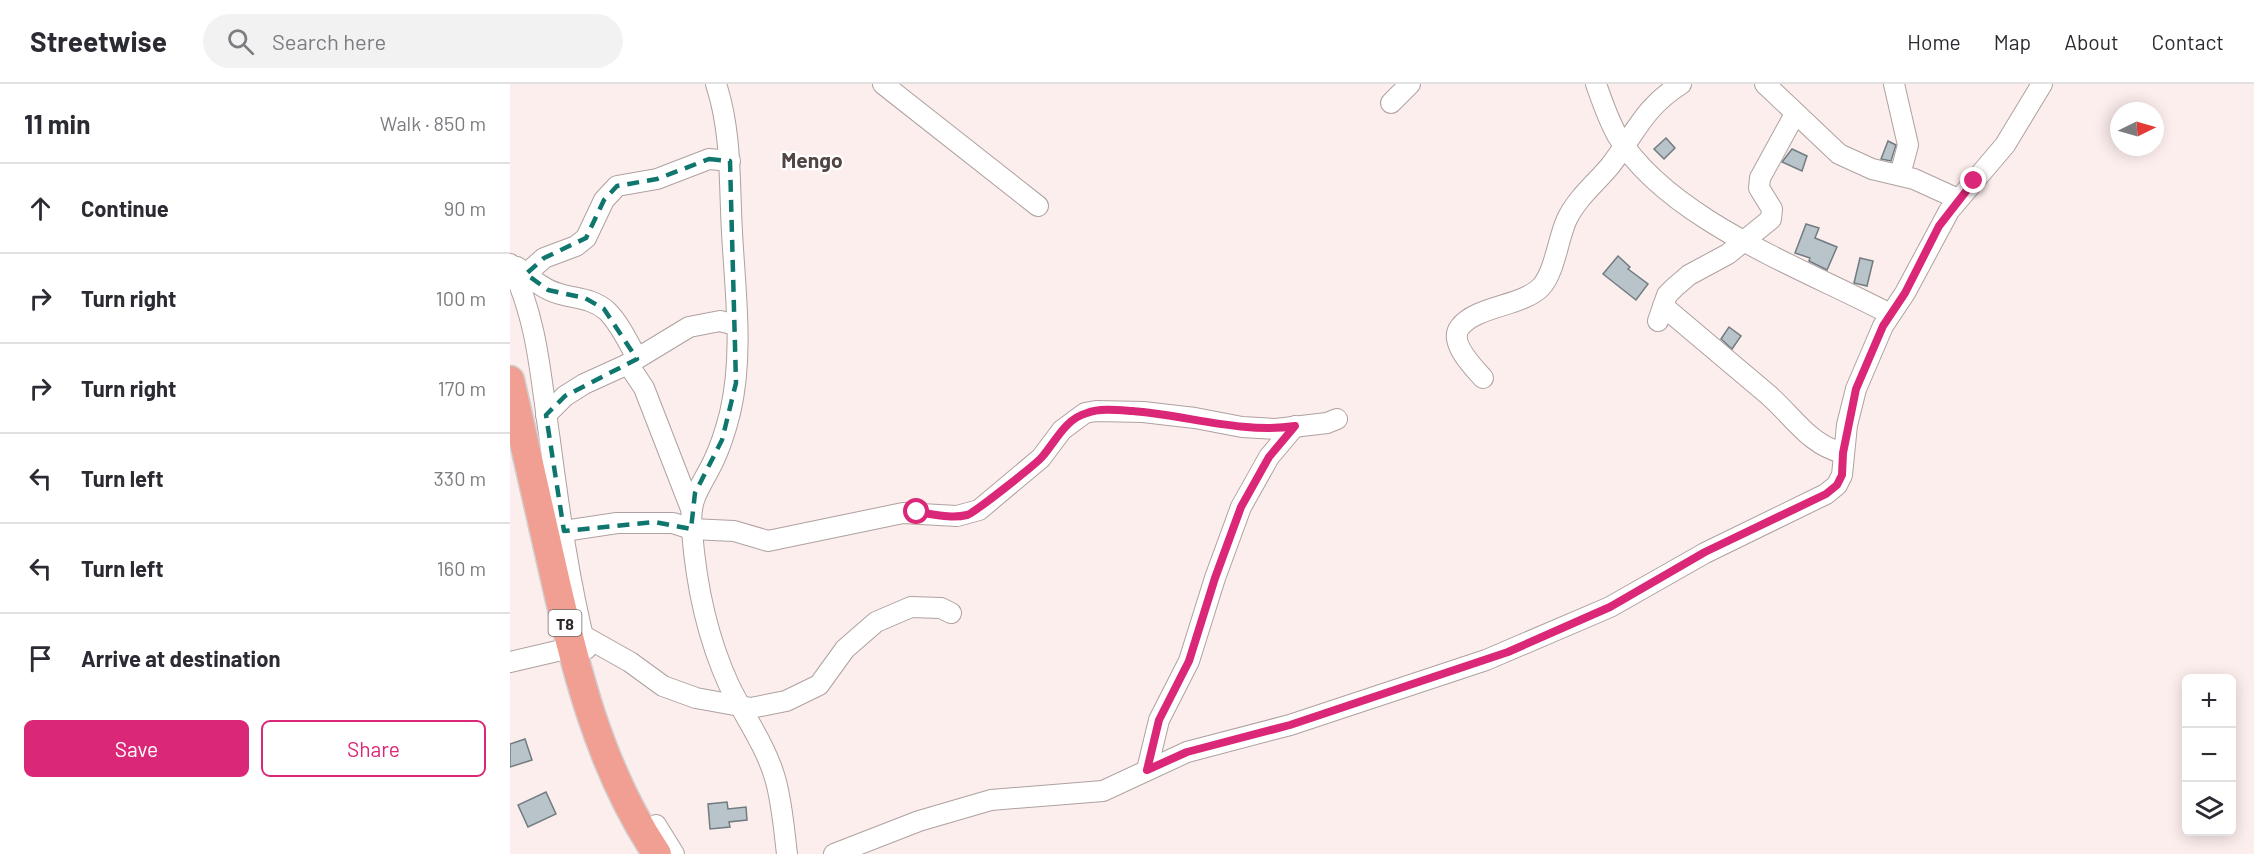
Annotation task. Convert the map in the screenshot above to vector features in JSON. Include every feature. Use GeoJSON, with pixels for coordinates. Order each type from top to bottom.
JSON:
{"type":"FeatureCollection","features":[{"type":"Feature","properties":{"kind":"highway","name":"T8"},"geometry":{"type":"LineString","coordinates":[[510,380],[517,444],[576,641],[603,750],[625,800],[657,854]]}},
{"type":"Feature","properties":{"kind":"street"},"geometry":{"type":"LineString","coordinates":[[716,84],[726,120],[730,161],[736,383],[730,413],[714,461],[695,493],[691,509],[691,529],[701,597],[722,665],[767,753],[776,780],[787,854]]}},
{"type":"Feature","properties":{"kind":"street"},"geometry":{"type":"LineString","coordinates":[[883,84],[1038,206]]}},
{"type":"Feature","properties":{"kind":"street"},"geometry":{"type":"LineString","coordinates":[[1390,103],[1410,84]]}},
{"type":"Feature","properties":{"kind":"street"},"geometry":{"type":"LineString","coordinates":[[1596,84],[1617,134],[1625,146],[1653,179],[1669,192],[1766,255],[1832,283],[1890,314]]}},
{"type":"Feature","properties":{"kind":"street"},"geometry":{"type":"LineString","coordinates":[[1483,378],[1472,366],[1460,346],[1457,335],[1460,327],[1541,286],[1568,216],[1625,146],[1659,91],[1681,84]]}},
{"type":"Feature","properties":{"kind":"street"},"geometry":{"type":"LineString","coordinates":[[1765,84],[1839,154],[1857,164],[1934,186],[1958,199]]}},
{"type":"Feature","properties":{"kind":"street"},"geometry":{"type":"LineString","coordinates":[[1894,84],[1908,145],[1900,175]]}},
{"type":"Feature","properties":{"kind":"street"},"geometry":{"type":"LineString","coordinates":[[834,854],[961,808],[1019,797],[1091,794],[1117,785],[1187,752],[1290,725],[1436,678],[1576,623],[1641,590],[1705,552],[1826,494],[1837,485],[1842,475],[1843,453],[1856,389],[1868,358],[1890,314],[1905,293],[1939,226],[1958,199],[2010,138],[2042,84]]}},
{"type":"Feature","properties":{"kind":"street"},"geometry":{"type":"LineString","coordinates":[[1795,114],[1760,178],[1759,188],[1772,209],[1771,219],[1714,263],[1689,275],[1667,295],[1660,314],[1766,393],[1810,438],[1829,450],[1843,453]]}},
{"type":"Feature","properties":{"kind":"street"},"geometry":{"type":"LineString","coordinates":[[515,266],[576,246],[586,238],[604,200],[617,186],[657,179],[709,159],[730,161]]}},
{"type":"Feature","properties":{"kind":"street"},"geometry":{"type":"LineString","coordinates":[[515,266],[548,290],[585,298],[604,309],[619,326],[691,509]]}},
{"type":"Feature","properties":{"kind":"street"},"geometry":{"type":"LineString","coordinates":[[515,266],[531,320],[564,531],[576,641],[594,684],[623,767],[645,809],[674,854]]}},
{"type":"Feature","properties":{"kind":"street"},"geometry":{"type":"LineString","coordinates":[[546,414],[565,396],[632,361],[689,327],[720,321],[736,325]]}},
{"type":"Feature","properties":{"kind":"street"},"geometry":{"type":"LineString","coordinates":[[564,531],[591,525],[655,522],[673,523],[691,529],[734,531],[768,541],[903,513],[968,515],[979,510],[1001,489],[1041,458],[1074,419],[1096,411],[1167,414],[1258,428],[1327,423],[1337,419]]}},
{"type":"Feature","properties":{"kind":"street"},"geometry":{"type":"LineString","coordinates":[[1147,770],[1159,720],[1189,661],[1215,578],[1241,507],[1269,457],[1295,426]]}},
{"type":"Feature","properties":{"kind":"street"},"geometry":{"type":"LineString","coordinates":[[510,662],[576,641],[630,662],[663,686],[696,698],[742,708],[765,706],[804,694],[819,686],[845,649],[864,632],[897,613],[911,607],[931,606],[951,613]]}},
{"type":"Feature","properties":{"kind":"highlighted area"},"geometry":{"type":"Polygon","coordinates":[[[709,159],[730,161],[736,383],[722,440],[695,493],[691,529],[655,522],[564,531],[546,415],[565,396],[637,359],[604,309],[585,298],[548,290],[526,274],[544,258],[586,238],[604,200],[617,186],[657,179],[709,159]]]}},
{"type":"Feature","properties":{"kind":"building"},"geometry":{"type":"Polygon","coordinates":[[[1666,138],[1675,148],[1664,159],[1654,149],[1666,138]]]}},
{"type":"Feature","properties":{"kind":"building"},"geometry":{"type":"Polygon","coordinates":[[[1888,141],[1896,145],[1891,161],[1881,159],[1888,141]]]}},
{"type":"Feature","properties":{"kind":"building"},"geometry":{"type":"Polygon","coordinates":[[[1792,149],[1807,156],[1802,171],[1782,162],[1792,149]]]}},
{"type":"Feature","properties":{"kind":"building"},"geometry":{"type":"Polygon","coordinates":[[[1806,224],[1819,228],[1815,238],[1837,247],[1827,270],[1809,261],[1810,258],[1795,253],[1806,224]]]}},
{"type":"Feature","properties":{"kind":"building"},"geometry":{"type":"Polygon","coordinates":[[[1618,256],[1630,267],[1628,269],[1648,284],[1636,300],[1603,274],[1618,256]]]}},
{"type":"Feature","properties":{"kind":"building"},"geometry":{"type":"Polygon","coordinates":[[[1860,258],[1873,261],[1867,286],[1854,283],[1860,258]]]}},
{"type":"Feature","properties":{"kind":"building"},"geometry":{"type":"Polygon","coordinates":[[[1729,327],[1741,336],[1732,349],[1721,339],[1729,327]]]}},
{"type":"Feature","properties":{"kind":"building"},"geometry":{"type":"Polygon","coordinates":[[[525,739],[532,760],[510,767],[510,744],[525,739]]]}},
{"type":"Feature","properties":{"kind":"building"},"geometry":{"type":"Polygon","coordinates":[[[546,792],[556,814],[528,827],[518,805],[546,792]]]}},
{"type":"Feature","properties":{"kind":"building"},"geometry":{"type":"Polygon","coordinates":[[[727,802],[728,809],[746,807],[747,820],[729,822],[730,827],[710,829],[708,804],[727,802]]]}},
{"type":"Feature","properties":{"kind":"district","name":"Mengo"},"geometry":{"type":"Point","coordinates":[812,159]}},
{"type":"Feature","properties":{"kind":"route"},"geometry":{"type":"LineString","coordinates":[[917,512],[957,516],[968,515],[979,510],[990,498],[1041,458],[1062,430],[1085,413],[1096,411],[1143,412],[1195,418],[1242,427],[1276,429],[1295,426],[1269,457],[1241,507],[1215,578],[1194,650],[1159,720],[1147,770],[1167,759],[1187,752],[1290,725],[1508,652],[1610,607],[1705,552],[1826,494],[1837,485],[1842,475],[1847,425],[1856,389],[1883,326],[1905,293],[1939,226],[1974,181]]}}]}
